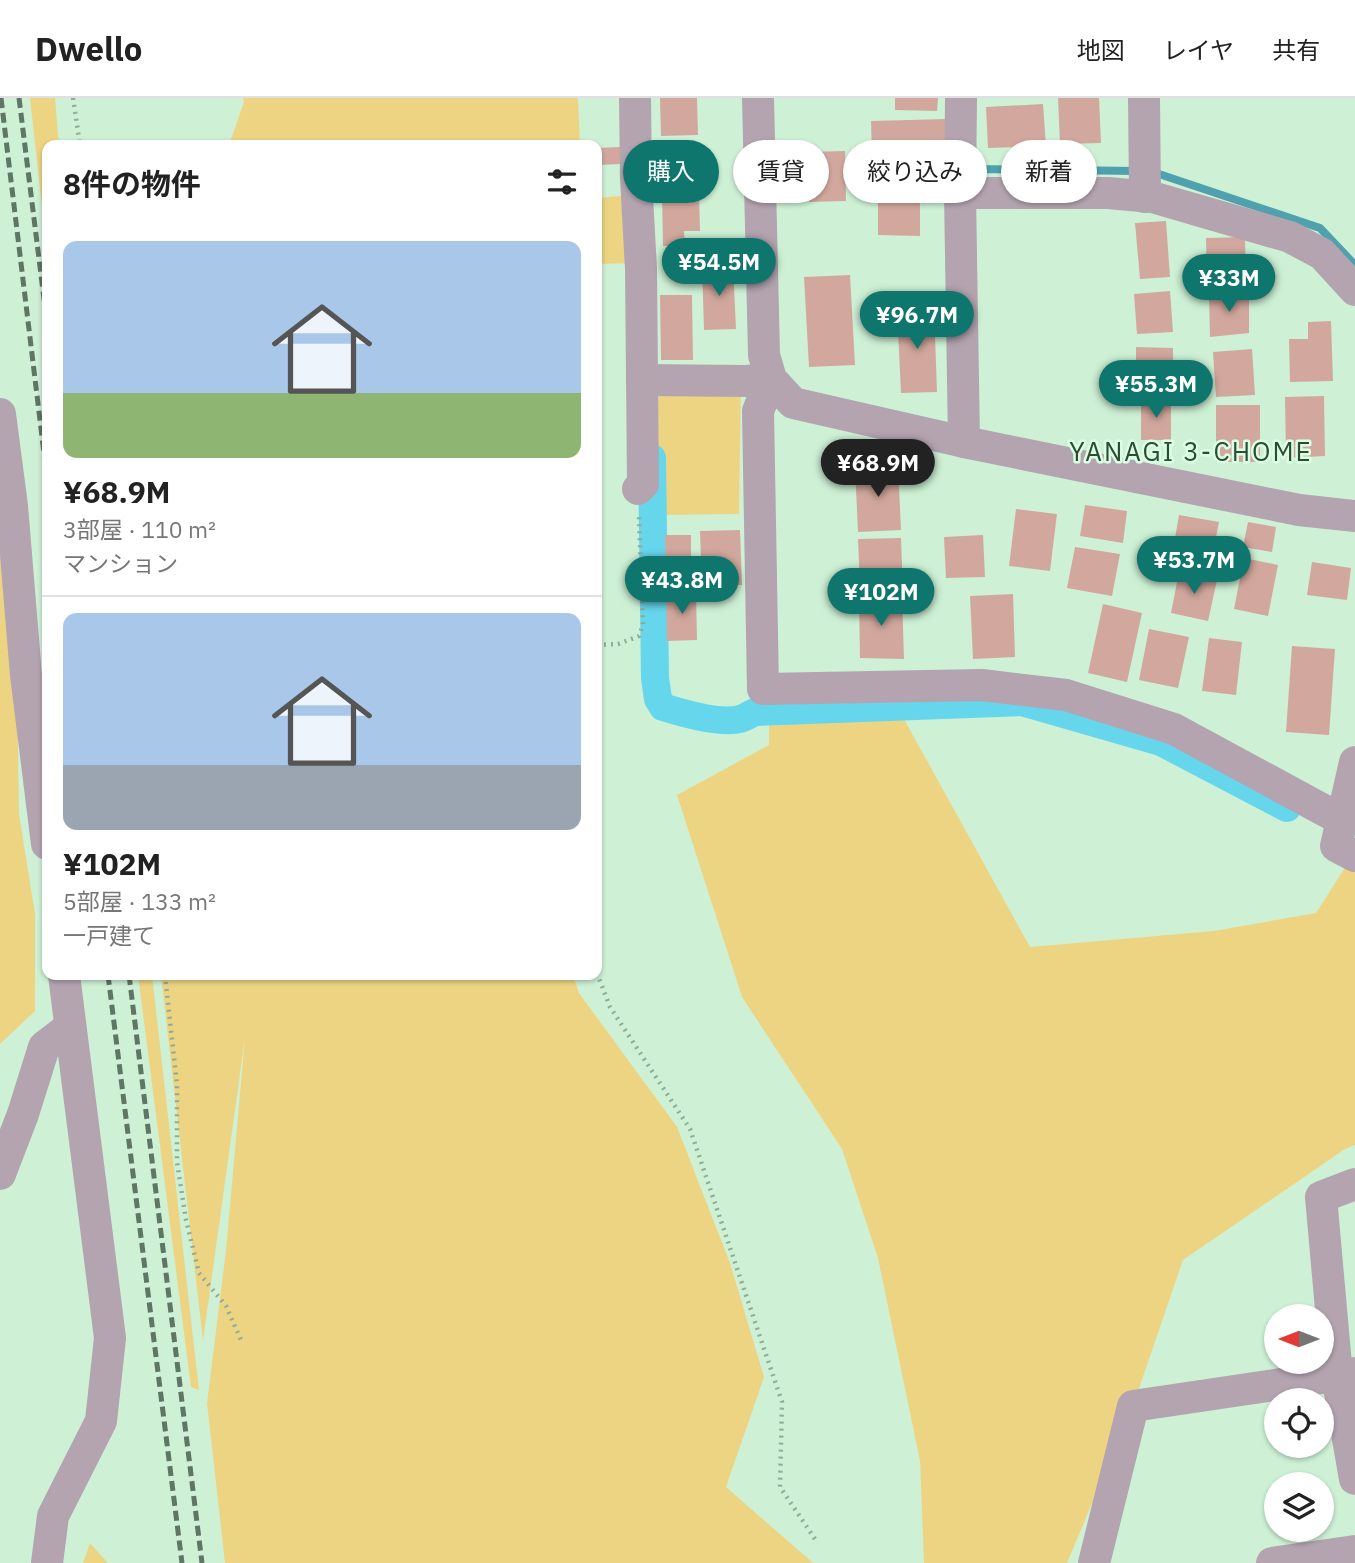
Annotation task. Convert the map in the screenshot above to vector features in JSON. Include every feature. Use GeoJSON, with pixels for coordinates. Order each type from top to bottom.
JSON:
{"type":"FeatureCollection","features":[{"type":"Feature","properties":{"kind":"street"},"geometry":{"type":"LineString","coordinates":[[635,98],[641,269],[643,484],[638,489]]}},
{"type":"Feature","properties":{"kind":"street"},"geometry":{"type":"LineString","coordinates":[[758,98],[764,355],[771,379],[793,403],[964,442],[1299,510],[1355,516]]}},
{"type":"Feature","properties":{"kind":"street"},"geometry":{"type":"LineString","coordinates":[[961,98],[961,140]]}},
{"type":"Feature","properties":{"kind":"street"},"geometry":{"type":"LineString","coordinates":[[1144,98],[1146,197]]}},
{"type":"Feature","properties":{"kind":"street"},"geometry":{"type":"LineString","coordinates":[[987,193],[1108,193],[1146,197],[1290,237],[1322,254],[1355,290]]}},
{"type":"Feature","properties":{"kind":"street"},"geometry":{"type":"LineString","coordinates":[[960,203],[964,442]]}},
{"type":"Feature","properties":{"kind":"street"},"geometry":{"type":"LineString","coordinates":[[642,380],[771,379]]}},
{"type":"Feature","properties":{"kind":"street"},"geometry":{"type":"LineString","coordinates":[[771,379],[758,411],[763,689],[982,685],[1066,695],[1174,729],[1342,820]]}},
{"type":"Feature","properties":{"kind":"street"},"geometry":{"type":"LineString","coordinates":[[0,414],[12,506],[26,675],[42,804]]}},
{"type":"Feature","properties":{"kind":"street"},"geometry":{"type":"LineString","coordinates":[[1355,762],[1336,846],[1355,856]]}},
{"type":"Feature","properties":{"kind":"street"},"geometry":{"type":"LineString","coordinates":[[47,1563],[52,1516],[101,1421],[110,1338],[65,980]]}},
{"type":"Feature","properties":{"kind":"street"},"geometry":{"type":"LineString","coordinates":[[0,1174],[23,1114],[44,1046],[70,1027]]}},
{"type":"Feature","properties":{"kind":"street"},"geometry":{"type":"LineString","coordinates":[[1355,1184],[1321,1197],[1346,1374],[1355,1479]]}},
{"type":"Feature","properties":{"kind":"street"},"geometry":{"type":"LineString","coordinates":[[1094,1563],[1133,1406],[1346,1374]]}},
{"type":"Feature","properties":{"kind":"street"},"geometry":{"type":"LineString","coordinates":[[1272,1563],[1355,1551]]}},
{"type":"Feature","properties":{"kind":"path"},"geometry":{"type":"LineString","coordinates":[[73,98],[79,140]]}},
{"type":"Feature","properties":{"kind":"path"},"geometry":{"type":"LineString","coordinates":[[602,645],[618,644],[639,636],[643,625],[638,489]]}},
{"type":"Feature","properties":{"kind":"path"},"geometry":{"type":"LineString","coordinates":[[166,980],[177,1085],[177,1162],[186,1220],[198,1272],[226,1306],[240,1340]]}},
{"type":"Feature","properties":{"kind":"path"},"geometry":{"type":"LineString","coordinates":[[599,980],[610,1007],[690,1129],[782,1402],[780,1486],[817,1542]]}},
{"type":"Feature","properties":{"kind":"shaded area"},"geometry":{"type":"Polygon","coordinates":[[[30,98],[55,98],[59,140],[42,140],[42,207],[30,98]]]}},
{"type":"Feature","properties":{"kind":"shaded area"},"geometry":{"type":"Polygon","coordinates":[[[243,98],[578,98],[580,140],[231,140],[243,98]]]}},
{"type":"Feature","properties":{"kind":"shaded area"},"geometry":{"type":"Polygon","coordinates":[[[623,196],[623,203],[634,203],[639,263],[602,264],[602,198],[623,196]]]}},
{"type":"Feature","properties":{"kind":"shaded area"},"geometry":{"type":"Polygon","coordinates":[[[741,386],[739,514],[659,515],[658,388],[741,386]]]}},
{"type":"Feature","properties":{"kind":"shaded area"},"geometry":{"type":"Polygon","coordinates":[[[0,425],[15,547],[19,814],[35,914],[35,1011],[0,1044],[0,425]]]}},
{"type":"Feature","properties":{"kind":"shaded area"},"geometry":{"type":"Polygon","coordinates":[[[894,701],[1030,947],[1214,931],[1316,913],[1353,855],[1355,856],[1355,1145],[1345,1149],[1183,1260],[1133,1406],[1067,1563],[924,1563],[920,1461],[878,1258],[842,1149],[742,997],[677,795],[769,745],[769,704],[894,701]]]}},
{"type":"Feature","properties":{"kind":"shaded area"},"geometry":{"type":"Polygon","coordinates":[[[139,980],[153,980],[199,1390],[191,1387],[139,980]]]}},
{"type":"Feature","properties":{"kind":"shaded area"},"geometry":{"type":"Polygon","coordinates":[[[162,980],[575,980],[579,993],[677,1127],[730,1263],[764,1377],[726,1487],[813,1563],[225,1563],[207,1403],[226,1250],[245,1038],[203,1341],[162,980]]]}},
{"type":"Feature","properties":{"kind":"shaded area"},"geometry":{"type":"Polygon","coordinates":[[[90,1543],[108,1563],[83,1563],[90,1543]]]}},
{"type":"Feature","properties":{"kind":"building"},"geometry":{"type":"Polygon","coordinates":[[[660,98],[697,98],[698,135],[661,136],[660,98]]]}},
{"type":"Feature","properties":{"kind":"building"},"geometry":{"type":"Polygon","coordinates":[[[895,98],[938,98],[937,111],[895,110],[895,98]]]}},
{"type":"Feature","properties":{"kind":"building"},"geometry":{"type":"Polygon","coordinates":[[[1058,98],[1099,98],[1101,143],[1097,143],[1097,140],[1060,140],[1058,98]]]}},
{"type":"Feature","properties":{"kind":"building"},"geometry":{"type":"Polygon","coordinates":[[[1043,104],[1046,140],[1001,140],[1001,148],[988,148],[986,107],[1043,104]]]}},
{"type":"Feature","properties":{"kind":"building"},"geometry":{"type":"Polygon","coordinates":[[[945,119],[946,140],[872,140],[871,121],[945,119]]]}},
{"type":"Feature","properties":{"kind":"building"},"geometry":{"type":"Polygon","coordinates":[[[620,147],[621,164],[602,165],[602,148],[620,147]]]}},
{"type":"Feature","properties":{"kind":"building"},"geometry":{"type":"Polygon","coordinates":[[[829,151],[843,151],[843,201],[829,201],[829,151]]]}},
{"type":"Feature","properties":{"kind":"building"},"geometry":{"type":"Polygon","coordinates":[[[662,203],[699,203],[700,231],[684,231],[685,246],[663,246],[662,203]]]}},
{"type":"Feature","properties":{"kind":"building"},"geometry":{"type":"Polygon","coordinates":[[[878,203],[920,203],[920,236],[878,235],[878,203]]]}},
{"type":"Feature","properties":{"kind":"building"},"geometry":{"type":"Polygon","coordinates":[[[1166,221],[1170,277],[1140,279],[1135,223],[1166,221]]]}},
{"type":"Feature","properties":{"kind":"building"},"geometry":{"type":"Polygon","coordinates":[[[1245,237],[1246,283],[1207,285],[1206,238],[1245,237]]]}},
{"type":"Feature","properties":{"kind":"building"},"geometry":{"type":"Polygon","coordinates":[[[733,265],[736,329],[704,330],[702,266],[733,265]]]}},
{"type":"Feature","properties":{"kind":"building"},"geometry":{"type":"Polygon","coordinates":[[[850,275],[855,365],[809,367],[804,277],[850,275]]]}},
{"type":"Feature","properties":{"kind":"building"},"geometry":{"type":"Polygon","coordinates":[[[1170,291],[1173,332],[1137,334],[1134,294],[1170,291]]]}},
{"type":"Feature","properties":{"kind":"building"},"geometry":{"type":"Polygon","coordinates":[[[1249,292],[1249,333],[1210,337],[1209,295],[1249,292]]]}},
{"type":"Feature","properties":{"kind":"building"},"geometry":{"type":"Polygon","coordinates":[[[660,295],[692,295],[693,360],[661,360],[660,295]]]}},
{"type":"Feature","properties":{"kind":"building"},"geometry":{"type":"Polygon","coordinates":[[[934,308],[937,392],[901,393],[897,310],[934,308]]]}},
{"type":"Feature","properties":{"kind":"building"},"geometry":{"type":"Polygon","coordinates":[[[1331,321],[1333,381],[1290,382],[1289,339],[1308,339],[1308,322],[1331,321]]]}},
{"type":"Feature","properties":{"kind":"building"},"geometry":{"type":"Polygon","coordinates":[[[1136,347],[1173,348],[1173,386],[1136,386],[1136,347]]]}},
{"type":"Feature","properties":{"kind":"building"},"geometry":{"type":"Polygon","coordinates":[[[1252,349],[1255,395],[1216,397],[1213,352],[1252,349]]]}},
{"type":"Feature","properties":{"kind":"building"},"geometry":{"type":"Polygon","coordinates":[[[1324,396],[1325,456],[1286,458],[1285,397],[1324,396]]]}},
{"type":"Feature","properties":{"kind":"building"},"geometry":{"type":"Polygon","coordinates":[[[1141,401],[1171,401],[1171,440],[1141,440],[1141,401]]]}},
{"type":"Feature","properties":{"kind":"building"},"geometry":{"type":"Polygon","coordinates":[[[1216,405],[1260,405],[1260,462],[1216,462],[1216,405]]]}},
{"type":"Feature","properties":{"kind":"building"},"geometry":{"type":"Polygon","coordinates":[[[898,466],[901,530],[858,532],[855,468],[898,466]]]}},
{"type":"Feature","properties":{"kind":"building"},"geometry":{"type":"Polygon","coordinates":[[[1085,505],[1127,511],[1123,543],[1080,536],[1085,505]]]}},
{"type":"Feature","properties":{"kind":"building"},"geometry":{"type":"Polygon","coordinates":[[[1016,509],[1057,514],[1050,571],[1009,566],[1016,509]]]}},
{"type":"Feature","properties":{"kind":"building"},"geometry":{"type":"Polygon","coordinates":[[[1179,515],[1219,522],[1211,563],[1172,555],[1179,515]]]}},
{"type":"Feature","properties":{"kind":"building"},"geometry":{"type":"Polygon","coordinates":[[[1248,522],[1276,527],[1272,552],[1243,547],[1248,522]]]}},
{"type":"Feature","properties":{"kind":"building"},"geometry":{"type":"Polygon","coordinates":[[[740,530],[742,585],[702,587],[700,531],[740,530]]]}},
{"type":"Feature","properties":{"kind":"building"},"geometry":{"type":"Polygon","coordinates":[[[665,535],[691,535],[691,578],[666,578],[665,535]]]}},
{"type":"Feature","properties":{"kind":"building"},"geometry":{"type":"Polygon","coordinates":[[[983,535],[985,577],[946,578],[944,537],[983,535]]]}},
{"type":"Feature","properties":{"kind":"building"},"geometry":{"type":"Polygon","coordinates":[[[901,538],[903,589],[860,588],[858,539],[901,538]]]}},
{"type":"Feature","properties":{"kind":"building"},"geometry":{"type":"Polygon","coordinates":[[[1075,547],[1120,554],[1112,596],[1067,588],[1075,547]]]}},
{"type":"Feature","properties":{"kind":"building"},"geometry":{"type":"Polygon","coordinates":[[[1244,558],[1278,565],[1268,616],[1234,609],[1244,558]]]}},
{"type":"Feature","properties":{"kind":"building"},"geometry":{"type":"Polygon","coordinates":[[[1312,562],[1351,568],[1347,600],[1307,595],[1312,562]]]}},
{"type":"Feature","properties":{"kind":"building"},"geometry":{"type":"Polygon","coordinates":[[[1179,572],[1217,580],[1208,621],[1171,613],[1179,572]]]}},
{"type":"Feature","properties":{"kind":"building"},"geometry":{"type":"Polygon","coordinates":[[[696,591],[697,640],[667,641],[666,592],[696,591]]]}},
{"type":"Feature","properties":{"kind":"building"},"geometry":{"type":"Polygon","coordinates":[[[1013,594],[1015,657],[973,659],[970,596],[1013,594]]]}},
{"type":"Feature","properties":{"kind":"building"},"geometry":{"type":"Polygon","coordinates":[[[902,596],[904,659],[860,658],[859,598],[902,596]]]}},
{"type":"Feature","properties":{"kind":"building"},"geometry":{"type":"Polygon","coordinates":[[[1103,604],[1142,613],[1127,682],[1088,673],[1103,604]]]}},
{"type":"Feature","properties":{"kind":"building"},"geometry":{"type":"Polygon","coordinates":[[[1149,629],[1189,637],[1178,688],[1139,680],[1149,629]]]}},
{"type":"Feature","properties":{"kind":"building"},"geometry":{"type":"Polygon","coordinates":[[[1209,638],[1242,642],[1236,695],[1202,691],[1209,638]]]}},
{"type":"Feature","properties":{"kind":"building"},"geometry":{"type":"Polygon","coordinates":[[[1292,646],[1335,649],[1329,735],[1286,732],[1292,646]]]}},
{"type":"Feature","properties":{"kind":"waterway"},"geometry":{"type":"LineString","coordinates":[[987,169],[1137,171]]}},
{"type":"Feature","properties":{"kind":"waterway"},"geometry":{"type":"LineString","coordinates":[[1150,171],[1320,228],[1355,265]]}},
{"type":"Feature","properties":{"kind":"waterway"},"geometry":{"type":"LineString","coordinates":[[652,458],[655,678],[658,699],[663,707],[701,717],[732,720],[755,712],[1022,702],[1161,742],[1287,808]]}},
{"type":"Feature","properties":{"kind":"railway"},"geometry":{"type":"LineString","coordinates":[[1,98],[42,437]]}},
{"type":"Feature","properties":{"kind":"railway"},"geometry":{"type":"LineString","coordinates":[[19,98],[42,283]]}},
{"type":"Feature","properties":{"kind":"railway"},"geometry":{"type":"LineString","coordinates":[[109,980],[182,1563]]}},
{"type":"Feature","properties":{"kind":"railway"},"geometry":{"type":"LineString","coordinates":[[130,980],[202,1563]]}},
{"type":"Feature","properties":{"kind":"district","name":"YANAGI 3-CHOME"},"geometry":{"type":"Point","coordinates":[1191,451]}}]}
